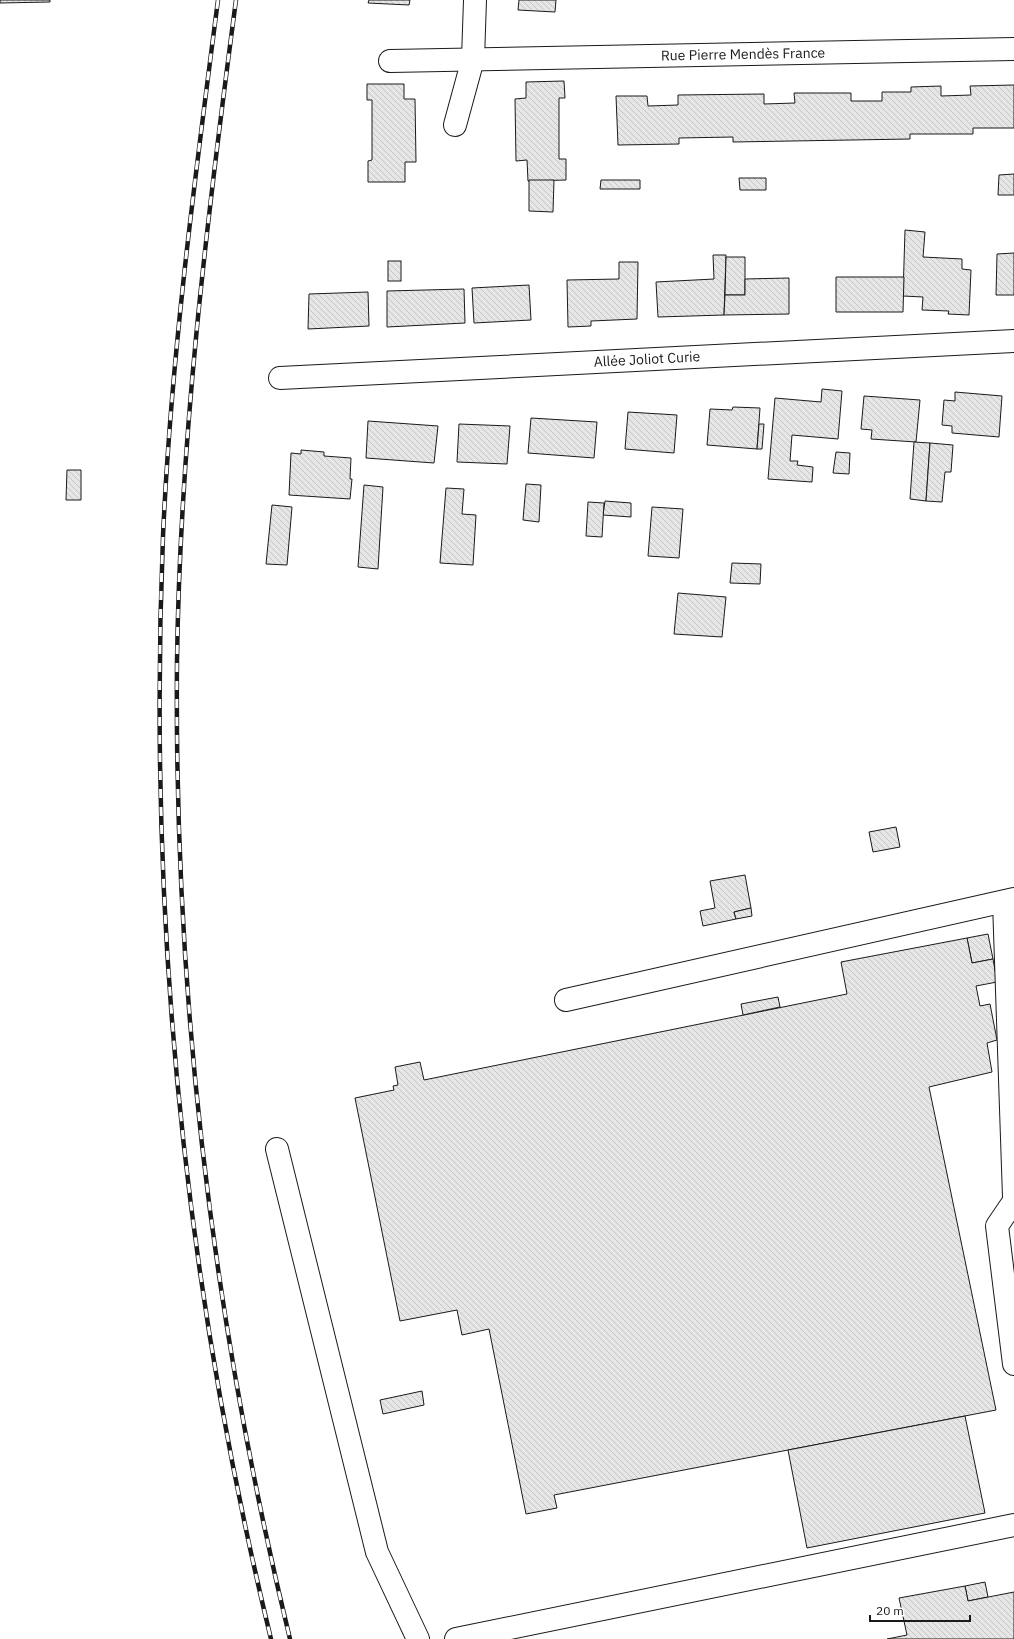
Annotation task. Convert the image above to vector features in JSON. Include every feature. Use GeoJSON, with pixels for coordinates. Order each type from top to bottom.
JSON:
{"type":"FeatureCollection","features":[{"type":"Feature","properties":{"kind":"street"},"geometry":{"type":"LineString","coordinates":[[455,125],[473,58],[475,0]]}},
{"type":"Feature","properties":{"kind":"street","name":"Rue Pierre Mendès France"},"geometry":{"type":"LineString","coordinates":[[390,61],[473,58],[1014,49]]}},
{"type":"Feature","properties":{"kind":"street","name":"Allée Joliot Curie"},"geometry":{"type":"LineString","coordinates":[[280,378],[1014,341]]}},
{"type":"Feature","properties":{"kind":"street"},"geometry":{"type":"LineString","coordinates":[[566,1000],[1009,901],[1014,1197]]}},
{"type":"Feature","properties":{"kind":"street"},"geometry":{"type":"LineString","coordinates":[[277,1149],[377,1552],[418,1639]]}},
{"type":"Feature","properties":{"kind":"street"},"geometry":{"type":"LineString","coordinates":[[1014,1201],[997,1226],[1014,1364]]}},
{"type":"Feature","properties":{"kind":"street"},"geometry":{"type":"LineString","coordinates":[[456,1639],[1014,1525]]}},
{"type":"Feature","properties":{"kind":"building"},"geometry":{"type":"Polygon","coordinates":[[[0,0],[50,0],[50,2],[0,3],[0,0]]]}},
{"type":"Feature","properties":{"kind":"building"},"geometry":{"type":"Polygon","coordinates":[[[369,0],[410,0],[409,5],[368,3],[369,0]]]}},
{"type":"Feature","properties":{"kind":"building"},"geometry":{"type":"Polygon","coordinates":[[[519,0],[556,0],[555,12],[518,10],[519,0]]]}},
{"type":"Feature","properties":{"kind":"building"},"geometry":{"type":"Polygon","coordinates":[[[564,81],[565,98],[559,98],[559,159],[566,159],[566,180],[528,181],[527,160],[516,161],[515,99],[526,98],[526,82],[564,81]]]}},
{"type":"Feature","properties":{"kind":"building"},"geometry":{"type":"Polygon","coordinates":[[[367,84],[404,84],[404,99],[415,99],[416,162],[405,162],[405,182],[368,182],[368,161],[372,160],[372,100],[367,100],[367,84]]]}},
{"type":"Feature","properties":{"kind":"building"},"geometry":{"type":"Polygon","coordinates":[[[1014,85],[1014,128],[973,128],[973,134],[910,134],[910,139],[733,142],[733,137],[679,138],[679,144],[618,145],[616,96],[647,96],[648,106],[678,105],[678,95],[764,94],[764,104],[795,103],[794,93],[851,93],[851,101],[882,101],[882,92],[911,92],[911,87],[941,86],[941,96],[971,95],[970,86],[1014,85]]]}},
{"type":"Feature","properties":{"kind":"building"},"geometry":{"type":"Polygon","coordinates":[[[1014,174],[1014,195],[998,195],[999,175],[1014,174]]]}},
{"type":"Feature","properties":{"kind":"building"},"geometry":{"type":"Polygon","coordinates":[[[739,178],[766,178],[766,190],[740,190],[739,178]]]}},
{"type":"Feature","properties":{"kind":"building"},"geometry":{"type":"Polygon","coordinates":[[[529,180],[554,180],[553,212],[529,211],[529,180]]]}},
{"type":"Feature","properties":{"kind":"building"},"geometry":{"type":"Polygon","coordinates":[[[601,180],[640,180],[640,189],[600,189],[601,180]]]}},
{"type":"Feature","properties":{"kind":"building"},"geometry":{"type":"Polygon","coordinates":[[[905,230],[925,232],[923,257],[962,259],[962,269],[971,270],[969,315],[948,314],[949,311],[922,310],[923,297],[903,296],[905,230]]]}},
{"type":"Feature","properties":{"kind":"building"},"geometry":{"type":"Polygon","coordinates":[[[1014,253],[1014,295],[996,295],[997,254],[1014,253]]]}},
{"type":"Feature","properties":{"kind":"building"},"geometry":{"type":"Polygon","coordinates":[[[713,255],[726,255],[724,315],[658,317],[656,282],[714,279],[713,255]]]}},
{"type":"Feature","properties":{"kind":"building"},"geometry":{"type":"Polygon","coordinates":[[[726,257],[745,257],[745,295],[725,295],[726,257]]]}},
{"type":"Feature","properties":{"kind":"building"},"geometry":{"type":"Polygon","coordinates":[[[388,261],[401,261],[401,281],[388,281],[388,261]]]}},
{"type":"Feature","properties":{"kind":"building"},"geometry":{"type":"Polygon","coordinates":[[[619,262],[638,262],[637,319],[591,321],[591,326],[568,327],[567,280],[619,279],[619,262]]]}},
{"type":"Feature","properties":{"kind":"building"},"geometry":{"type":"Polygon","coordinates":[[[836,277],[904,277],[903,312],[836,312],[836,277]]]}},
{"type":"Feature","properties":{"kind":"building"},"geometry":{"type":"Polygon","coordinates":[[[789,278],[789,314],[724,315],[725,295],[745,295],[745,279],[789,278]]]}},
{"type":"Feature","properties":{"kind":"building"},"geometry":{"type":"Polygon","coordinates":[[[529,285],[531,320],[474,323],[472,288],[529,285]]]}},
{"type":"Feature","properties":{"kind":"building"},"geometry":{"type":"Polygon","coordinates":[[[464,289],[465,323],[387,327],[387,291],[464,289]]]}},
{"type":"Feature","properties":{"kind":"building"},"geometry":{"type":"Polygon","coordinates":[[[368,292],[369,326],[308,329],[309,294],[368,292]]]}},
{"type":"Feature","properties":{"kind":"building"},"geometry":{"type":"Polygon","coordinates":[[[822,389],[842,391],[838,439],[792,435],[790,461],[798,461],[797,465],[813,467],[812,482],[768,479],[775,398],[821,402],[822,389]]]}},
{"type":"Feature","properties":{"kind":"building"},"geometry":{"type":"Polygon","coordinates":[[[955,392],[1002,396],[999,437],[952,433],[952,426],[942,425],[944,400],[955,401],[955,392]]]}},
{"type":"Feature","properties":{"kind":"building"},"geometry":{"type":"Polygon","coordinates":[[[864,396],[920,400],[916,442],[871,439],[872,430],[861,429],[864,396]]]}},
{"type":"Feature","properties":{"kind":"building"},"geometry":{"type":"Polygon","coordinates":[[[733,407],[760,408],[757,449],[707,445],[710,409],[732,410],[733,407]]]}},
{"type":"Feature","properties":{"kind":"building"},"geometry":{"type":"Polygon","coordinates":[[[628,412],[677,415],[674,453],[625,449],[628,412]]]}},
{"type":"Feature","properties":{"kind":"building"},"geometry":{"type":"Polygon","coordinates":[[[531,418],[597,422],[594,458],[528,453],[531,418]]]}},
{"type":"Feature","properties":{"kind":"building"},"geometry":{"type":"Polygon","coordinates":[[[368,421],[438,426],[434,463],[366,458],[368,421]]]}},
{"type":"Feature","properties":{"kind":"building"},"geometry":{"type":"Polygon","coordinates":[[[459,424],[510,426],[507,464],[457,462],[459,424]]]}},
{"type":"Feature","properties":{"kind":"building"},"geometry":{"type":"Polygon","coordinates":[[[759,424],[764,424],[762,449],[757,449],[759,424]]]}},
{"type":"Feature","properties":{"kind":"building"},"geometry":{"type":"Polygon","coordinates":[[[914,442],[930,443],[926,501],[910,499],[914,442]]]}},
{"type":"Feature","properties":{"kind":"building"},"geometry":{"type":"Polygon","coordinates":[[[930,443],[953,445],[951,472],[945,472],[942,502],[926,501],[930,443]]]}},
{"type":"Feature","properties":{"kind":"building"},"geometry":{"type":"Polygon","coordinates":[[[301,450],[324,452],[324,456],[351,458],[350,479],[352,479],[350,499],[289,495],[291,453],[301,454],[301,450]]]}},
{"type":"Feature","properties":{"kind":"building"},"geometry":{"type":"Polygon","coordinates":[[[836,452],[850,453],[849,474],[833,473],[836,452]]]}},
{"type":"Feature","properties":{"kind":"building"},"geometry":{"type":"Polygon","coordinates":[[[67,470],[81,470],[81,500],[66,500],[67,470]]]}},
{"type":"Feature","properties":{"kind":"building"},"geometry":{"type":"Polygon","coordinates":[[[526,484],[541,485],[539,522],[523,520],[526,484]]]}},
{"type":"Feature","properties":{"kind":"building"},"geometry":{"type":"Polygon","coordinates":[[[364,485],[383,487],[378,569],[358,567],[364,485]]]}},
{"type":"Feature","properties":{"kind":"building"},"geometry":{"type":"Polygon","coordinates":[[[446,488],[464,489],[462,514],[476,515],[473,565],[440,563],[446,488]]]}},
{"type":"Feature","properties":{"kind":"building"},"geometry":{"type":"Polygon","coordinates":[[[605,501],[631,503],[631,517],[603,515],[605,501]]]}},
{"type":"Feature","properties":{"kind":"building"},"geometry":{"type":"Polygon","coordinates":[[[588,502],[604,503],[602,537],[586,536],[588,502]]]}},
{"type":"Feature","properties":{"kind":"building"},"geometry":{"type":"Polygon","coordinates":[[[272,505],[292,507],[287,565],[266,564],[272,505]]]}},
{"type":"Feature","properties":{"kind":"building"},"geometry":{"type":"Polygon","coordinates":[[[652,507],[683,509],[679,558],[648,556],[652,507]]]}},
{"type":"Feature","properties":{"kind":"building"},"geometry":{"type":"Polygon","coordinates":[[[732,563],[761,564],[760,584],[730,583],[732,563]]]}},
{"type":"Feature","properties":{"kind":"building"},"geometry":{"type":"Polygon","coordinates":[[[678,593],[726,597],[722,637],[674,634],[678,593]]]}},
{"type":"Feature","properties":{"kind":"building"},"geometry":{"type":"Polygon","coordinates":[[[896,827],[900,847],[873,852],[869,832],[896,827]]]}},
{"type":"Feature","properties":{"kind":"building"},"geometry":{"type":"Polygon","coordinates":[[[745,875],[751,908],[734,912],[736,919],[703,926],[700,911],[715,908],[710,881],[745,875]]]}},
{"type":"Feature","properties":{"kind":"building"},"geometry":{"type":"Polygon","coordinates":[[[751,908],[752,916],[736,919],[734,912],[751,908]]]}},
{"type":"Feature","properties":{"kind":"building"},"geometry":{"type":"Polygon","coordinates":[[[988,934],[993,959],[972,963],[967,938],[988,934]]]}},
{"type":"Feature","properties":{"kind":"building"},"geometry":{"type":"Polygon","coordinates":[[[967,938],[972,963],[993,959],[997,982],[976,986],[980,1006],[990,1004],[997,1040],[987,1043],[992,1072],[929,1087],[996,1410],[554,1495],[557,1508],[526,1514],[489,1329],[462,1335],[457,1310],[400,1321],[355,1098],[394,1090],[393,1086],[398,1085],[395,1067],[420,1062],[424,1080],[847,994],[841,962],[967,938]]]}},
{"type":"Feature","properties":{"kind":"building"},"geometry":{"type":"Polygon","coordinates":[[[778,997],[780,1007],[743,1015],[741,1004],[778,997]]]}},
{"type":"Feature","properties":{"kind":"building"},"geometry":{"type":"Polygon","coordinates":[[[422,1391],[424,1405],[383,1414],[380,1400],[422,1391]]]}},
{"type":"Feature","properties":{"kind":"building"},"geometry":{"type":"Polygon","coordinates":[[[965,1416],[985,1513],[807,1548],[788,1450],[965,1416]]]}},
{"type":"Feature","properties":{"kind":"building"},"geometry":{"type":"Polygon","coordinates":[[[985,1582],[988,1597],[968,1601],[965,1586],[985,1582]]]}},
{"type":"Feature","properties":{"kind":"building"},"geometry":{"type":"Polygon","coordinates":[[[965,1586],[968,1601],[1014,1592],[1014,1639],[887,1639],[907,1635],[899,1598],[965,1586]]]}},
{"type":"Feature","properties":{"kind":"railway"},"geometry":{"type":"LineString","coordinates":[[218,0],[185,268],[167,469],[163,536],[160,675],[161,814],[167,953],[178,1091],[194,1229],[215,1367],[240,1503],[271,1639]]}},
{"type":"Feature","properties":{"kind":"railway"},"geometry":{"type":"LineString","coordinates":[[236,0],[205,247],[189,412],[183,495],[177,661],[178,784],[182,908],[191,1031],[203,1153],[219,1276],[239,1397],[263,1519],[290,1639]]}}]}
